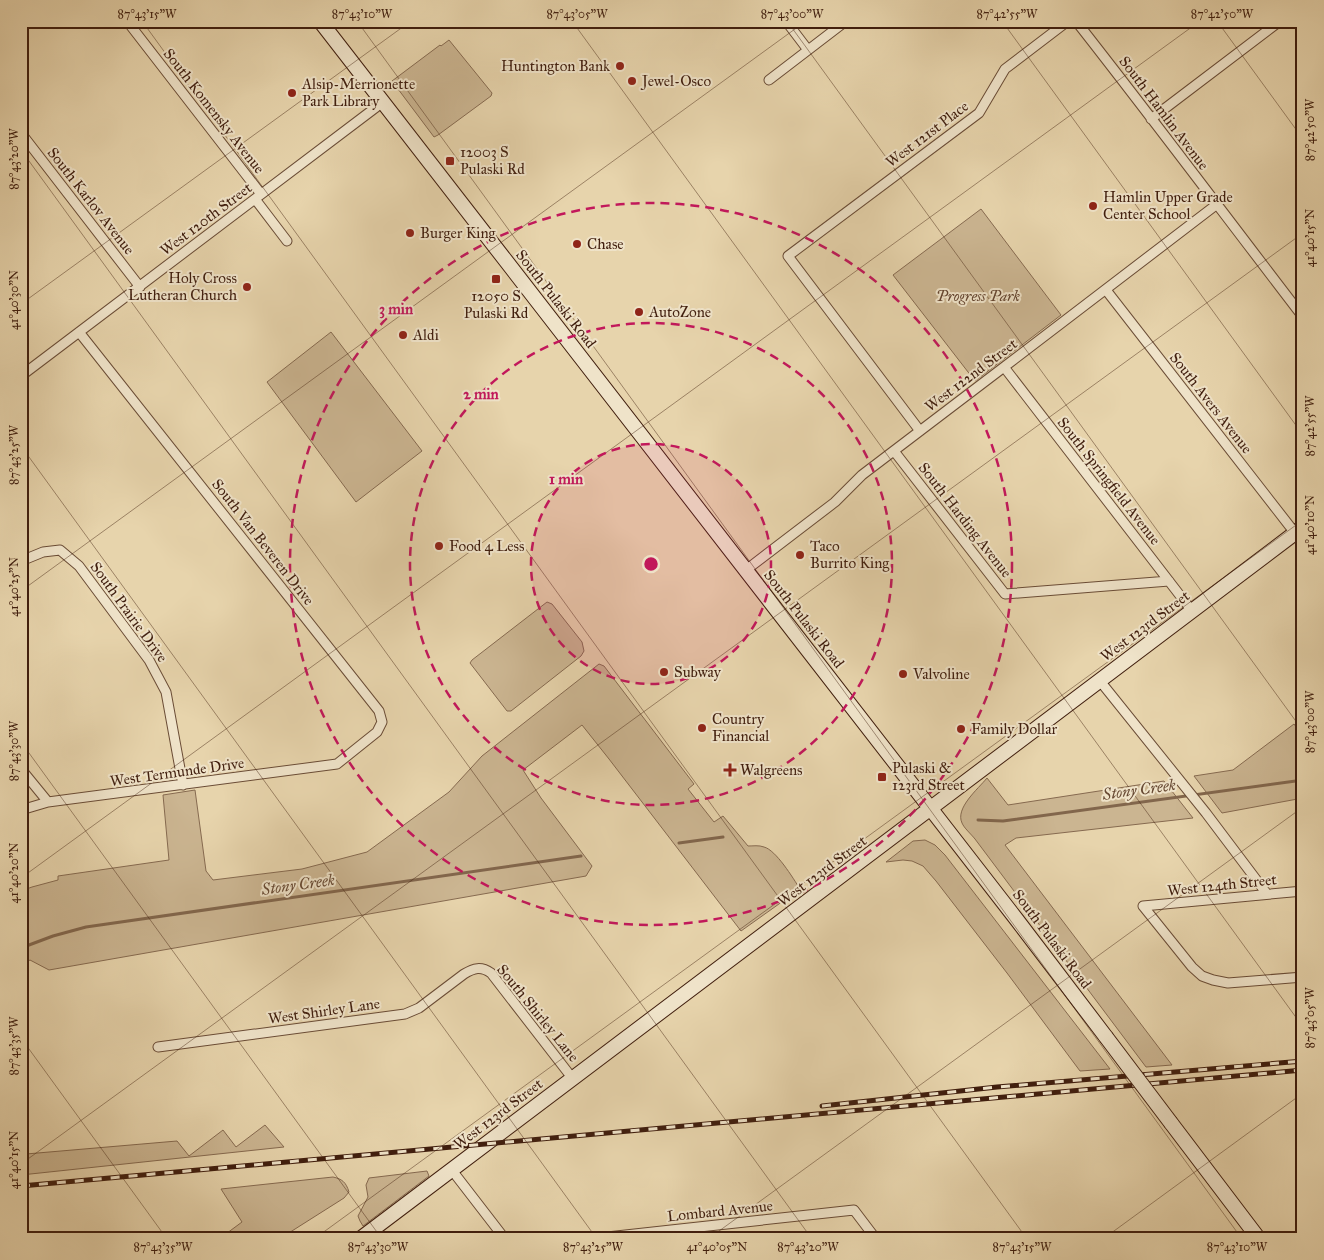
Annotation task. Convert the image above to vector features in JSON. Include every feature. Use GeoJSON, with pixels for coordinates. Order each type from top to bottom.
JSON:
{"type":"FeatureCollection","features":[{"type":"Feature","properties":{"kind":"main road","name":"South Pulaski Road"},"geometry":{"type":"LineString","coordinates":[[320,21],[931,809],[1259,1239]]}},
{"type":"Feature","properties":{"kind":"main road","name":"West 123rd Street"},"geometry":{"type":"LineString","coordinates":[[362,1238],[1299,530]]}},
{"type":"Feature","properties":{"kind":"street","name":"South Komensky Avenue"},"geometry":{"type":"LineString","coordinates":[[127,21],[258,197],[287,241]]}},
{"type":"Feature","properties":{"kind":"street"},"geometry":{"type":"LineString","coordinates":[[786,21],[808,50]]}},
{"type":"Feature","properties":{"kind":"street"},"geometry":{"type":"LineString","coordinates":[[769,80],[846,21]]}},
{"type":"Feature","properties":{"kind":"street","name":"West 121st Place"},"geometry":{"type":"LineString","coordinates":[[920,431],[788,256],[979,113],[1005,69],[1068,21]]}},
{"type":"Feature","properties":{"kind":"street","name":"South Hamlin Avenue"},"geometry":{"type":"LineString","coordinates":[[1076,21],[1303,317]]}},
{"type":"Feature","properties":{"kind":"street"},"geometry":{"type":"LineString","coordinates":[[1152,119],[1280,21]]}},
{"type":"Feature","properties":{"kind":"street","name":"West 120th Street"},"geometry":{"type":"LineString","coordinates":[[21,376],[383,102]]}},
{"type":"Feature","properties":{"kind":"street","name":"South Karlov Avenue"},"geometry":{"type":"LineString","coordinates":[[21,133],[140,287]]}},
{"type":"Feature","properties":{"kind":"street","name":"West 122nd Street"},"geometry":{"type":"LineString","coordinates":[[746,570],[835,502],[862,475],[1216,204]]}},
{"type":"Feature","properties":{"kind":"street","name":"South Avers Avenue"},"geometry":{"type":"LineString","coordinates":[[1106,290],[1299,530]]}},
{"type":"Feature","properties":{"kind":"street","name":"South Van Beveren Drive"},"geometry":{"type":"LineString","coordinates":[[79,332],[379,711],[382,722],[377,732],[337,764]]}},
{"type":"Feature","properties":{"kind":"street","name":"South Springfield Avenue"},"geometry":{"type":"LineString","coordinates":[[1004,368],[1192,611]]}},
{"type":"Feature","properties":{"kind":"street","name":"South Harding Avenue"},"geometry":{"type":"LineString","coordinates":[[894,451],[1005,594],[1169,581]]}},
{"type":"Feature","properties":{"kind":"street","name":"South Prairie Drive"},"geometry":{"type":"LineString","coordinates":[[21,561],[43,552],[60,550],[79,566],[149,660],[166,692],[183,785]]}},
{"type":"Feature","properties":{"kind":"street"},"geometry":{"type":"LineString","coordinates":[[1100,681],[1194,798],[1267,894]]}},
{"type":"Feature","properties":{"kind":"street","name":"West Termunde Drive"},"geometry":{"type":"LineString","coordinates":[[21,810],[48,802],[337,764]]}},
{"type":"Feature","properties":{"kind":"street"},"geometry":{"type":"LineString","coordinates":[[21,769],[48,802]]}},
{"type":"Feature","properties":{"kind":"street","name":"West 124th Street"},"geometry":{"type":"LineString","coordinates":[[1303,891],[1143,906],[1192,967],[1202,976],[1228,983],[1303,977]]}},
{"type":"Feature","properties":{"kind":"street","name":"South Shirley Lane"},"geometry":{"type":"LineString","coordinates":[[480,968],[491,973],[573,1079]]}},
{"type":"Feature","properties":{"kind":"street","name":"West Shirley Lane"},"geometry":{"type":"LineString","coordinates":[[158,1047],[405,1014],[418,1008],[472,969],[480,968]]}},
{"type":"Feature","properties":{"kind":"street"},"geometry":{"type":"LineString","coordinates":[[451,1169],[505,1239]]}},
{"type":"Feature","properties":{"kind":"street","name":"Lombard Avenue"},"geometry":{"type":"LineString","coordinates":[[590,1239],[854,1210],[876,1239]]}},
{"type":"Feature","properties":{"kind":"green space"},"geometry":{"type":"Polygon","coordinates":[[[449,40],[492,93],[491,96],[434,137],[392,81],[449,40]]]}},
{"type":"Feature","properties":{"kind":"green space","name":"Progress Park"},"geometry":{"type":"Polygon","coordinates":[[[981,209],[1061,315],[975,381],[893,275],[981,209]]]}},
{"type":"Feature","properties":{"kind":"green space"},"geometry":{"type":"Polygon","coordinates":[[[331,332],[422,451],[356,502],[267,382],[331,332]]]}},
{"type":"Feature","properties":{"kind":"green space"},"geometry":{"type":"Polygon","coordinates":[[[547,602],[552,604],[582,642],[584,651],[581,656],[511,711],[507,711],[470,663],[547,602]]]}},
{"type":"Feature","properties":{"kind":"green space"},"geometry":{"type":"Polygon","coordinates":[[[599,664],[604,666],[694,784],[688,789],[714,822],[723,816],[748,846],[760,846],[769,849],[784,865],[800,889],[741,931],[582,725],[523,770],[541,798],[592,866],[586,876],[49,970],[30,960],[21,965],[21,891],[58,880],[58,876],[169,860],[163,795],[195,790],[206,871],[213,880],[302,869],[367,852],[449,792],[482,756],[599,664]]]}},
{"type":"Feature","properties":{"kind":"green space"},"geometry":{"type":"Polygon","coordinates":[[[1294,724],[1303,736],[1303,798],[1222,813],[1194,776],[1233,770],[1294,724]]]}},
{"type":"Feature","properties":{"kind":"green space"},"geometry":{"type":"Polygon","coordinates":[[[987,778],[1008,805],[1164,781],[1193,818],[1016,838],[1005,845],[1172,1065],[1146,1067],[963,825],[961,817],[964,805],[987,778]]]}},
{"type":"Feature","properties":{"kind":"green space"},"geometry":{"type":"Polygon","coordinates":[[[925,840],[935,845],[945,855],[1110,1069],[1080,1071],[1007,973],[923,866],[912,861],[903,860],[886,862],[913,841],[925,840]]]}},
{"type":"Feature","properties":{"kind":"green space"},"geometry":{"type":"Polygon","coordinates":[[[265,1125],[284,1147],[21,1175],[21,1155],[177,1141],[189,1156],[223,1130],[236,1147],[265,1125]]]}},
{"type":"Feature","properties":{"kind":"green space"},"geometry":{"type":"Polygon","coordinates":[[[427,1171],[429,1176],[363,1226],[358,1216],[368,1197],[366,1185],[369,1178],[427,1171]]]}},
{"type":"Feature","properties":{"kind":"green space"},"geometry":{"type":"Polygon","coordinates":[[[333,1177],[343,1182],[349,1192],[344,1198],[284,1236],[285,1239],[219,1239],[242,1222],[221,1189],[333,1177]]]}},
{"type":"Feature","properties":{"kind":"waterway","name":"Stony Creek"},"geometry":{"type":"LineString","coordinates":[[978,820],[1003,821],[1303,780]]}},
{"type":"Feature","properties":{"kind":"waterway","name":"Stony Creek"},"geometry":{"type":"LineString","coordinates":[[679,843],[723,837]]}},
{"type":"Feature","properties":{"kind":"waterway","name":"Stony Creek"},"geometry":{"type":"LineString","coordinates":[[21,948],[53,936],[86,927],[581,856]]}},
{"type":"Feature","properties":{"kind":"railway"},"geometry":{"type":"LineString","coordinates":[[822,1106],[997,1087],[1303,1061]]}},
{"type":"Feature","properties":{"kind":"railway"},"geometry":{"type":"LineString","coordinates":[[21,1186],[1303,1070]]}},
{"type":"Feature","properties":{"kind":"place","name":"Huntington Bank"},"geometry":{"type":"Point","coordinates":[620,66]}},
{"type":"Feature","properties":{"kind":"place","name":"Jewel-Osco"},"geometry":{"type":"Point","coordinates":[632,81]}},
{"type":"Feature","properties":{"kind":"place","name":"Alsip-Merrionette Park Library"},"geometry":{"type":"Point","coordinates":[292,93]}},
{"type":"Feature","properties":{"kind":"place","name":"12003 S Pulaski Rd"},"geometry":{"type":"Point","coordinates":[450,161]}},
{"type":"Feature","properties":{"kind":"place","name":"Hamlin Upper Grade Center School"},"geometry":{"type":"Point","coordinates":[1093,206]}},
{"type":"Feature","properties":{"kind":"place","name":"Burger King"},"geometry":{"type":"Point","coordinates":[410,233]}},
{"type":"Feature","properties":{"kind":"place","name":"Chase"},"geometry":{"type":"Point","coordinates":[577,244]}},
{"type":"Feature","properties":{"kind":"place","name":"12050 S Pulaski Rd"},"geometry":{"type":"Point","coordinates":[496,279]}},
{"type":"Feature","properties":{"kind":"place","name":"Holy Cross Lutheran Church"},"geometry":{"type":"Point","coordinates":[247,287]}},
{"type":"Feature","properties":{"kind":"place","name":"AutoZone"},"geometry":{"type":"Point","coordinates":[639,312]}},
{"type":"Feature","properties":{"kind":"place","name":"Aldi"},"geometry":{"type":"Point","coordinates":[403,335]}},
{"type":"Feature","properties":{"kind":"place","name":"Food 4 Less"},"geometry":{"type":"Point","coordinates":[439,546]}},
{"type":"Feature","properties":{"kind":"place","name":"Taco Burrito King"},"geometry":{"type":"Point","coordinates":[800,555]}},
{"type":"Feature","properties":{"kind":"place","name":"Subway"},"geometry":{"type":"Point","coordinates":[664,672]}},
{"type":"Feature","properties":{"kind":"place","name":"Valvoline"},"geometry":{"type":"Point","coordinates":[903,674]}},
{"type":"Feature","properties":{"kind":"place","name":"Country Financial"},"geometry":{"type":"Point","coordinates":[702,728]}},
{"type":"Feature","properties":{"kind":"place","name":"Family Dollar"},"geometry":{"type":"Point","coordinates":[961,729]}},
{"type":"Feature","properties":{"kind":"place","name":"Walgreens"},"geometry":{"type":"Point","coordinates":[730,770]}},
{"type":"Feature","properties":{"kind":"place","name":"Pulaski & 123rd Street"},"geometry":{"type":"Point","coordinates":[882,777]}}]}
